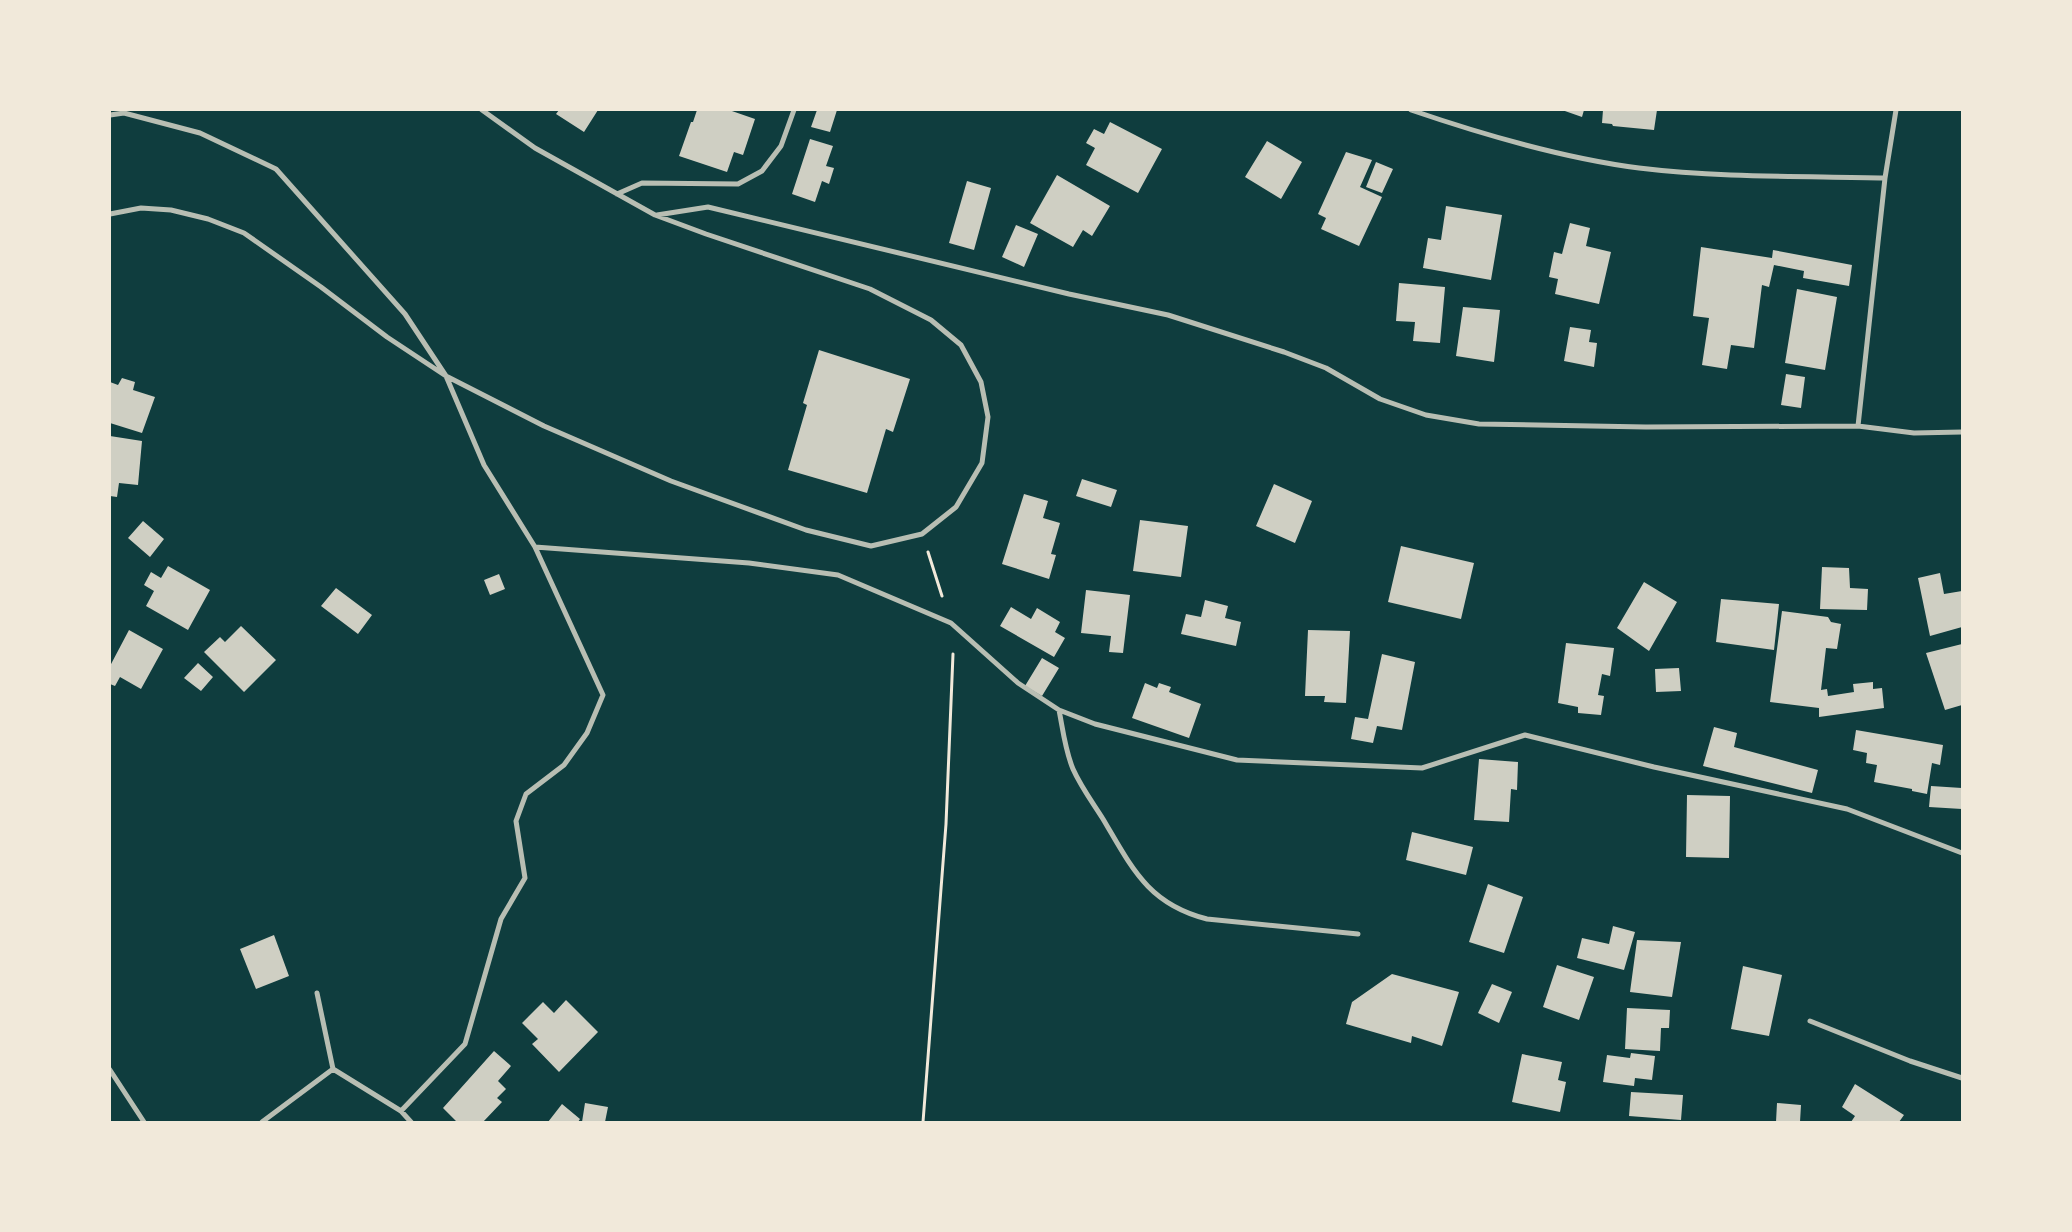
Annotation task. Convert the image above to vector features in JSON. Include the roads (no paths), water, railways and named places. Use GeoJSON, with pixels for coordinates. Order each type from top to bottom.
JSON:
{"type":"FeatureCollection","features":[{"type":"Feature","properties":{"kind":"street"},"geometry":{"type":"LineString","coordinates":[[110,214],[141,208],[171,210],[208,219],[244,233],[321,286],[387,338],[446,376],[544,426],[671,481],[806,530],[871,546],[922,534],[956,506],[982,463],[988,417],[981,382],[961,345],[931,320],[870,289],[655,215],[535,148],[482,110]]}},
{"type":"Feature","properties":{"kind":"street"},"geometry":{"type":"LineString","coordinates":[[617,194],[642,183],[738,184],[762,171],[781,146],[794,110]]}},
{"type":"Feature","properties":{"kind":"street"},"geometry":{"type":"LineString","coordinates":[[1411,110],[1554,152],[1638,168],[1720,175],[1885,178]]}},
{"type":"Feature","properties":{"kind":"street"},"geometry":{"type":"LineString","coordinates":[[1858,426],[1885,178],[1896,110]]}},
{"type":"Feature","properties":{"kind":"street"},"geometry":{"type":"LineString","coordinates":[[110,115],[124,113],[200,133],[276,169],[405,314],[446,376],[484,465],[535,546],[603,695],[587,733],[564,765],[526,794],[516,821],[525,878],[501,919],[464,1044],[401,1111]]}},
{"type":"Feature","properties":{"kind":"street"},"geometry":{"type":"LineString","coordinates":[[655,215],[708,207],[1060,292],[1168,315],[1309,361],[1326,368],[1380,400],[1426,415],[1479,424],[1646,427],[1858,426],[1914,433],[1962,432]]}},
{"type":"Feature","properties":{"kind":"street"},"geometry":{"type":"LineString","coordinates":[[535,546],[749,563],[838,575],[951,623],[1018,683],[1059,710],[1094,724],[1236,760],[1422,768],[1525,735],[1847,809],[1962,853]]}},
{"type":"Feature","properties":{"kind":"street"},"geometry":{"type":"LineString","coordinates":[[1059,710],[1067,751],[1074,771],[1134,870],[1147,887],[1167,902],[1186,914],[1208,919],[1358,934]]}},
{"type":"Feature","properties":{"kind":"street"},"geometry":{"type":"LineString","coordinates":[[317,993],[333,1069],[401,1111],[411,1122]]}},
{"type":"Feature","properties":{"kind":"street"},"geometry":{"type":"LineString","coordinates":[[1810,1021],[1910,1061],[1962,1078]]}},
{"type":"Feature","properties":{"kind":"street"},"geometry":{"type":"LineString","coordinates":[[262,1122],[333,1069]]}},
{"type":"Feature","properties":{"kind":"street"},"geometry":{"type":"LineString","coordinates":[[110,1070],[144,1122]]}}]}
